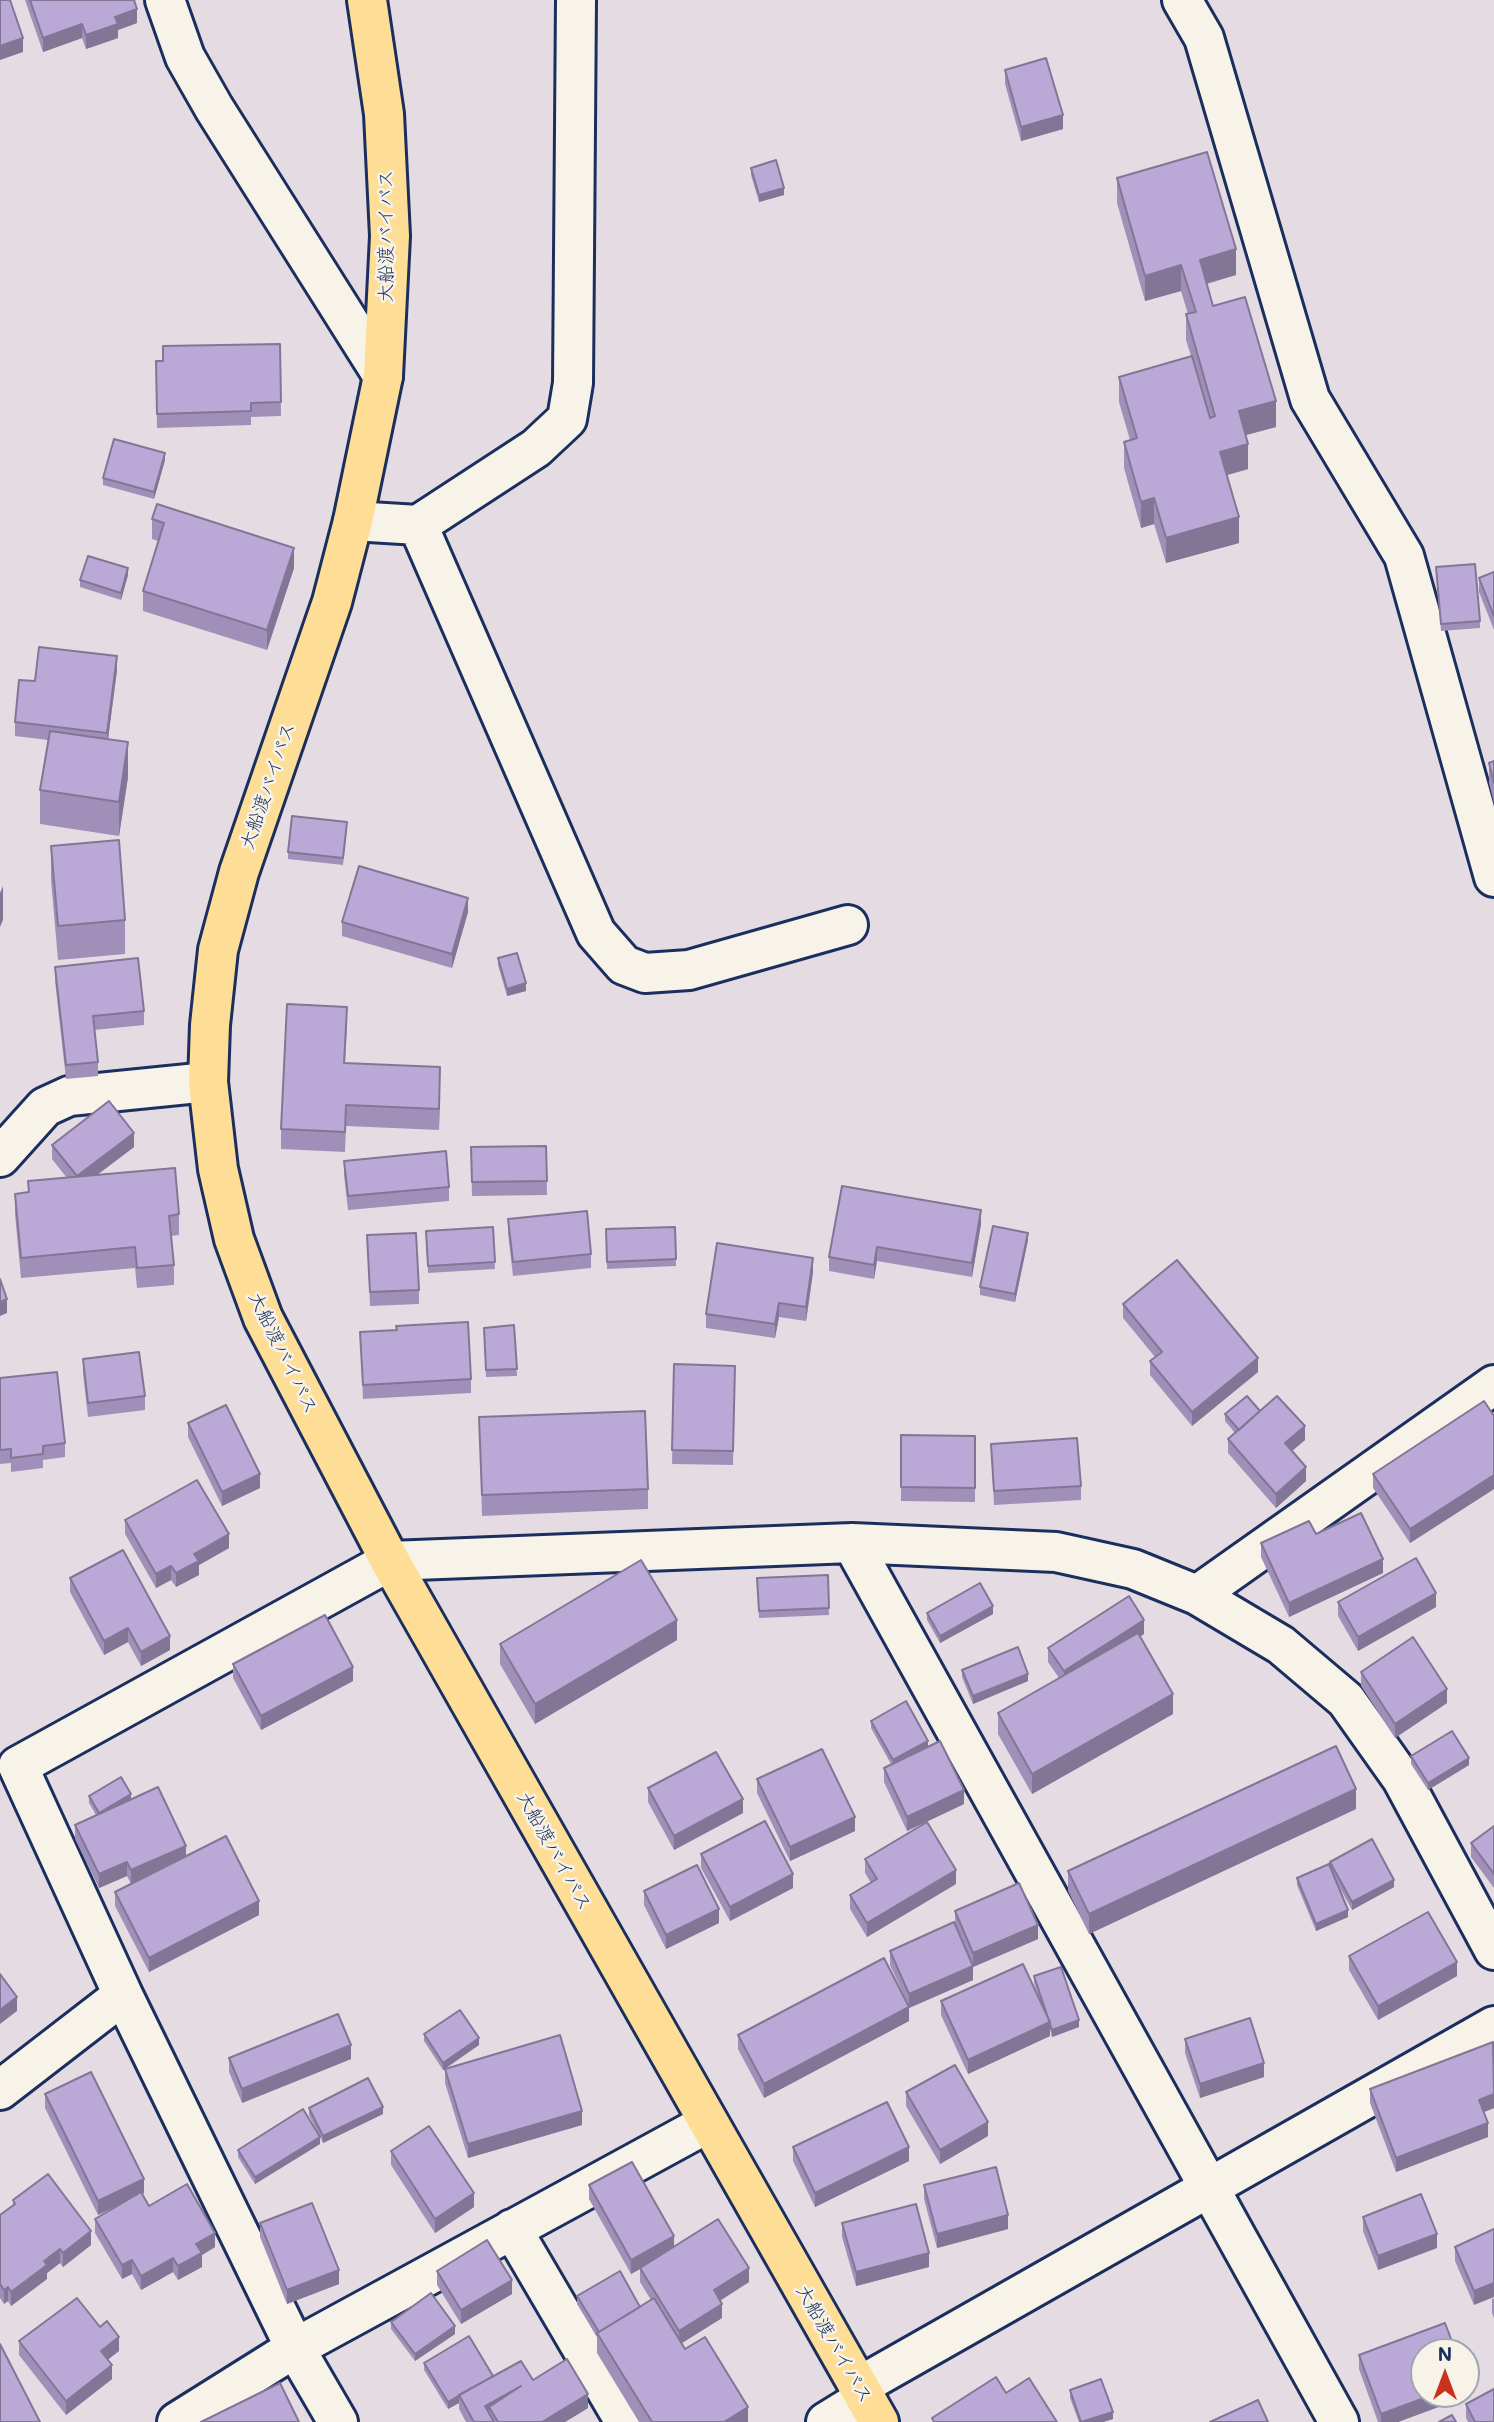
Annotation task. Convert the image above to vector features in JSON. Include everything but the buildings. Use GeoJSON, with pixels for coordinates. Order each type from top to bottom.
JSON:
{"type":"FeatureCollection","features":[{"type":"Feature","properties":{"kind":"highway","name":"大船渡バイパス"},"geometry":{"type":"LineString","coordinates":[[368,0],[384,114],[389,222],[383,376],[353,521],[331,602],[239,872],[218,950],[210,1024],[208,1082],[218,1169],[234,1239],[262,1318],[390,1561],[868,2402]]}},
{"type":"Feature","properties":{"kind":"street"},"geometry":{"type":"LineString","coordinates":[[165,0],[185,57],[214,108],[383,376]]}},
{"type":"Feature","properties":{"kind":"street"},"geometry":{"type":"LineString","coordinates":[[353,521],[418,525],[536,448],[567,419],[573,383],[576,0]]}},
{"type":"Feature","properties":{"kind":"street"},"geometry":{"type":"LineString","coordinates":[[1182,0],[1204,38],[1310,399],[1404,556],[1494,877]]}},
{"type":"Feature","properties":{"kind":"street"},"geometry":{"type":"LineString","coordinates":[[418,525],[596,933],[624,964],[645,973],[689,970],[848,925]]}},
{"type":"Feature","properties":{"kind":"street"},"geometry":{"type":"LineString","coordinates":[[0,1157],[45,1107],[69,1096],[208,1082]]}},
{"type":"Feature","properties":{"kind":"street"},"geometry":{"type":"LineString","coordinates":[[1198,1595],[1494,1385]]}},
{"type":"Feature","properties":{"kind":"street"},"geometry":{"type":"LineString","coordinates":[[852,1543],[1339,2422]]}},
{"type":"Feature","properties":{"kind":"street"},"geometry":{"type":"LineString","coordinates":[[338,2422],[295,2348],[9,1753],[390,1561],[852,1543],[1056,1552],[1133,1569],[1198,1595],[1281,1645],[1346,1700],[1402,1779],[1494,1950]]}},
{"type":"Feature","properties":{"kind":"street"},"geometry":{"type":"LineString","coordinates":[[0,2090],[123,1995]]}},
{"type":"Feature","properties":{"kind":"street"},"geometry":{"type":"LineString","coordinates":[[827,2422],[868,2402],[1210,2188],[1494,2026]]}},
{"type":"Feature","properties":{"kind":"street"},"geometry":{"type":"LineString","coordinates":[[177,2422],[295,2348],[708,2123]]}},
{"type":"Feature","properties":{"kind":"street"},"geometry":{"type":"LineString","coordinates":[[512,2229],[625,2422]]}}]}
